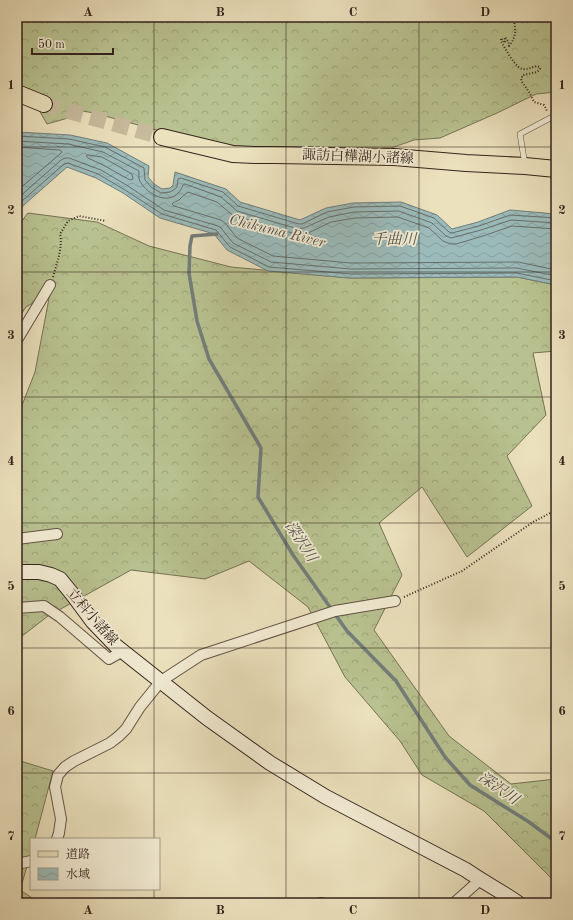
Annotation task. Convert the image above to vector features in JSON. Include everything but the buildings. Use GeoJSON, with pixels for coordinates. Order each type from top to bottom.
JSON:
{"type":"FeatureCollection","features":[{"type":"Feature","properties":{"kind":"main road"},"geometry":{"type":"LineString","coordinates":[[17,93],[44,104]]}},
{"type":"Feature","properties":{"kind":"main road","name":"諏訪白樺湖小諸線"},"geometry":{"type":"LineString","coordinates":[[162,138],[233,154],[394,157],[556,169]]}},
{"type":"Feature","properties":{"kind":"street"},"geometry":{"type":"LineString","coordinates":[[17,340],[50,285]]}},
{"type":"Feature","properties":{"kind":"street"},"geometry":{"type":"LineString","coordinates":[[17,539],[57,534]]}},
{"type":"Feature","properties":{"kind":"street","name":"立科小諸線"},"geometry":{"type":"LineString","coordinates":[[17,572],[45,574],[60,579],[93,622],[116,646],[207,718],[270,763],[326,797],[466,870],[518,903]]}},
{"type":"Feature","properties":{"kind":"street"},"geometry":{"type":"LineString","coordinates":[[57,838],[61,820],[55,787],[58,775],[65,767],[74,761],[110,743],[119,736],[126,729],[140,707],[161,681],[201,656],[335,611],[395,601]]}},
{"type":"Feature","properties":{"kind":"street"},"geometry":{"type":"LineString","coordinates":[[17,608],[44,606],[60,617],[109,659],[122,651]]}},
{"type":"Feature","properties":{"kind":"street"},"geometry":{"type":"LineString","coordinates":[[17,864],[30,861]]}},
{"type":"Feature","properties":{"kind":"street"},"geometry":{"type":"LineString","coordinates":[[454,903],[480,880]]}},
{"type":"Feature","properties":{"kind":"lane"},"geometry":{"type":"LineString","coordinates":[[525,166],[520,134],[556,115]]}},
{"type":"Feature","properties":{"kind":"path"},"geometry":{"type":"LineString","coordinates":[[513,17],[516,35],[513,41],[509,46],[505,37],[505,43],[501,38],[501,41],[519,68],[524,69],[536,66],[540,67],[540,70],[537,72],[523,75],[521,79],[534,102],[544,105],[549,114]]}},
{"type":"Feature","properties":{"kind":"path"},"geometry":{"type":"LineString","coordinates":[[50,285],[61,251],[60,234],[68,221],[79,216],[106,221]]}},
{"type":"Feature","properties":{"kind":"path"},"geometry":{"type":"LineString","coordinates":[[395,601],[462,571],[533,522],[556,510]]}},
{"type":"Feature","properties":{"kind":"green space"},"geometry":{"type":"Polygon","coordinates":[[[17,17],[556,17],[556,92],[536,94],[440,138],[414,140],[391,148],[326,152],[256,151],[175,135],[94,113],[71,109],[68,118],[47,124],[39,110],[17,88],[17,17]]]}},
{"type":"Feature","properties":{"kind":"green space"},"geometry":{"type":"Polygon","coordinates":[[[28,213],[97,222],[149,246],[231,267],[350,278],[517,277],[556,285],[556,351],[533,353],[546,415],[507,456],[532,506],[467,557],[422,487],[379,523],[402,575],[374,630],[449,736],[511,784],[556,779],[556,883],[484,811],[422,775],[400,741],[345,677],[308,607],[249,561],[205,579],[131,570],[48,616],[17,640],[17,418],[35,372],[50,293],[26,307],[17,320],[17,227],[28,213]]]}},
{"type":"Feature","properties":{"kind":"green space"},"geometry":{"type":"Polygon","coordinates":[[[17,760],[53,771],[35,838],[30,838],[30,856],[20,890],[40,903],[17,903],[17,760]]]}},
{"type":"Feature","properties":{"kind":"water","name":"千曲川"},"geometry":{"type":"Polygon","coordinates":[[[17,132],[70,135],[107,143],[149,166],[148,177],[154,184],[162,189],[170,188],[173,185],[175,172],[226,189],[240,202],[300,220],[326,208],[353,203],[401,202],[437,215],[452,229],[478,222],[510,210],[556,214],[556,285],[517,277],[350,278],[268,271],[227,250],[214,234],[160,218],[123,193],[96,178],[67,167],[25,204],[17,213],[17,132]]]}},
{"type":"Feature","properties":{"kind":"waterway","name":"深沢川"},"geometry":{"type":"LineString","coordinates":[[217,234],[192,236],[189,273],[197,321],[209,359],[261,448],[258,497],[293,555],[347,631],[396,681],[445,757],[470,785],[529,822],[556,842]]}},
{"type":"Feature","properties":{"kind":"tunnel"},"geometry":{"type":"LineString","coordinates":[[44,104],[162,137]]}},
{"type":"Feature","properties":{"kind":"water label","name":"Chikuma River"},"geometry":{"type":"Point","coordinates":[277,232]}}]}
